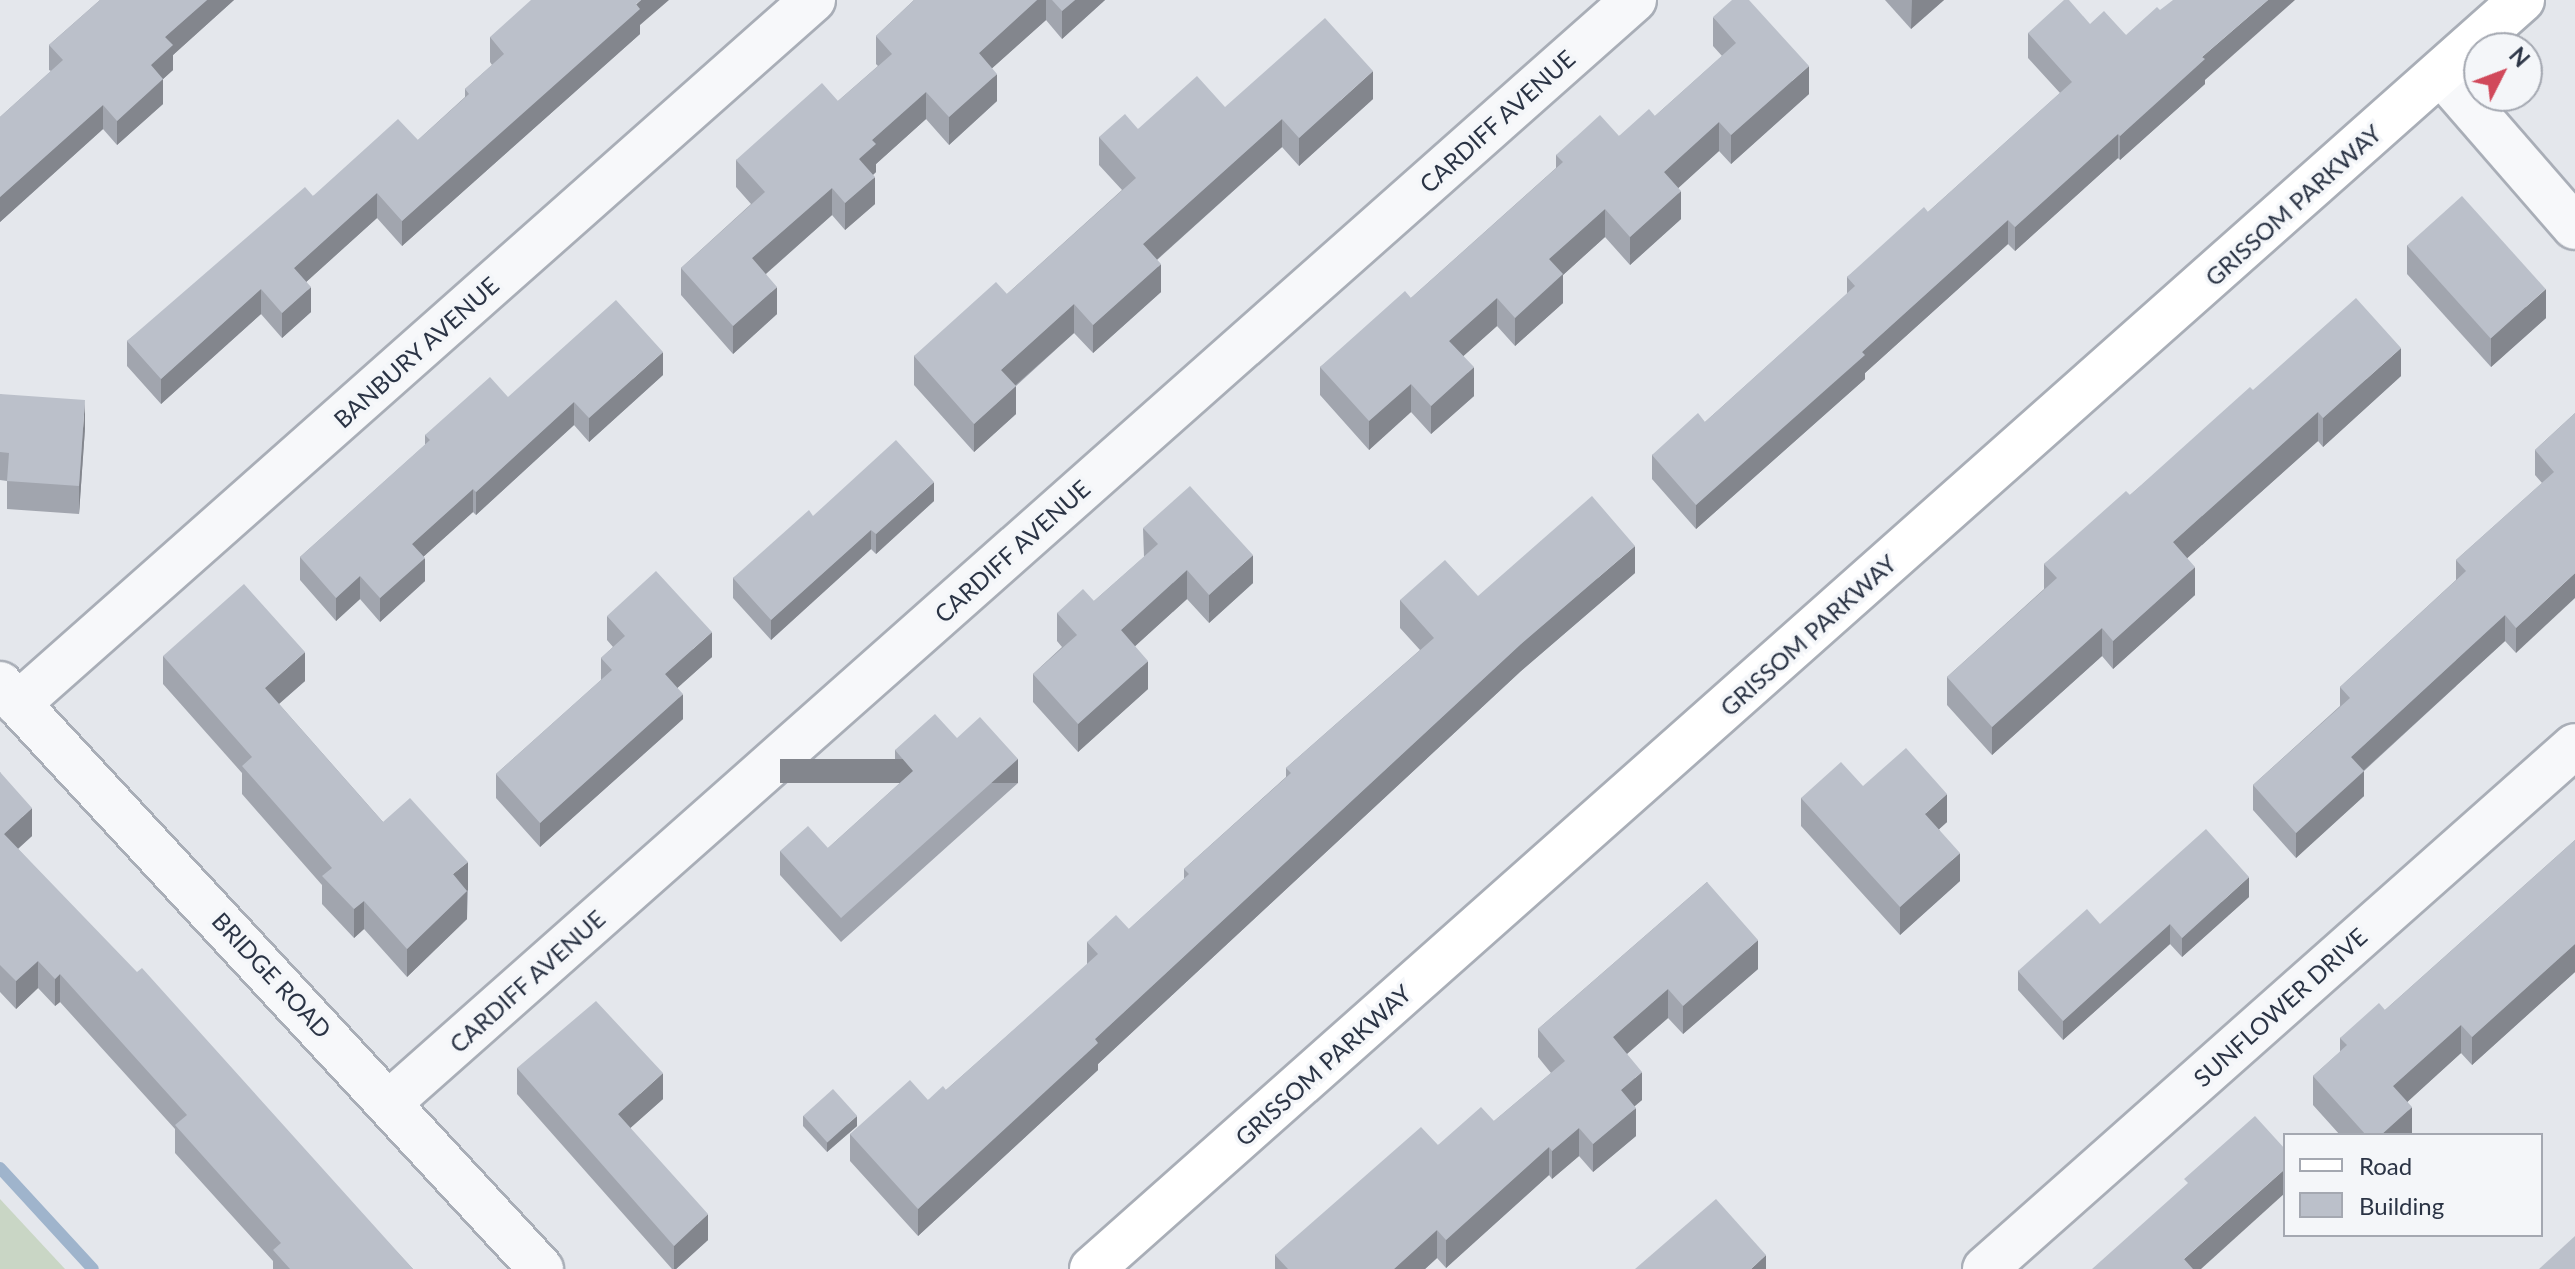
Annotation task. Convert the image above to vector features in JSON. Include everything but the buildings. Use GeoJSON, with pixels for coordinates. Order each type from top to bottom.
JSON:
{"type":"FeatureCollection","features":[{"type":"Feature","properties":{"kind":"main road","name":"GRISSOM PARKWAY"},"geometry":{"type":"LineString","coordinates":[[1092,1269],[2522,0]]}},
{"type":"Feature","properties":{"kind":"street","name":"BANBURY AVENUE"},"geometry":{"type":"LineString","coordinates":[[9,694],[813,0]]}},
{"type":"Feature","properties":{"kind":"street","name":"CARDIFF AVENUE"},"geometry":{"type":"LineString","coordinates":[[390,1102],[1634,0]]}},
{"type":"Feature","properties":{"kind":"street"},"geometry":{"type":"LineString","coordinates":[[2441,73],[2575,227]]}},
{"type":"Feature","properties":{"kind":"street","name":"BRIDGE ROAD"},"geometry":{"type":"LineString","coordinates":[[9,694],[390,1102],[541,1269]]}},
{"type":"Feature","properties":{"kind":"street","name":"SUNFLOWER DRIVE"},"geometry":{"type":"LineString","coordinates":[[1985,1269],[2575,746]]}},
{"type":"Feature","properties":{"kind":"green space"},"geometry":{"type":"Polygon","coordinates":[[[0,1199],[65,1269],[0,1269],[0,1199]]]}},
{"type":"Feature","properties":{"kind":"waterway"},"geometry":{"type":"LineString","coordinates":[[0,1168],[93,1269]]}}]}
